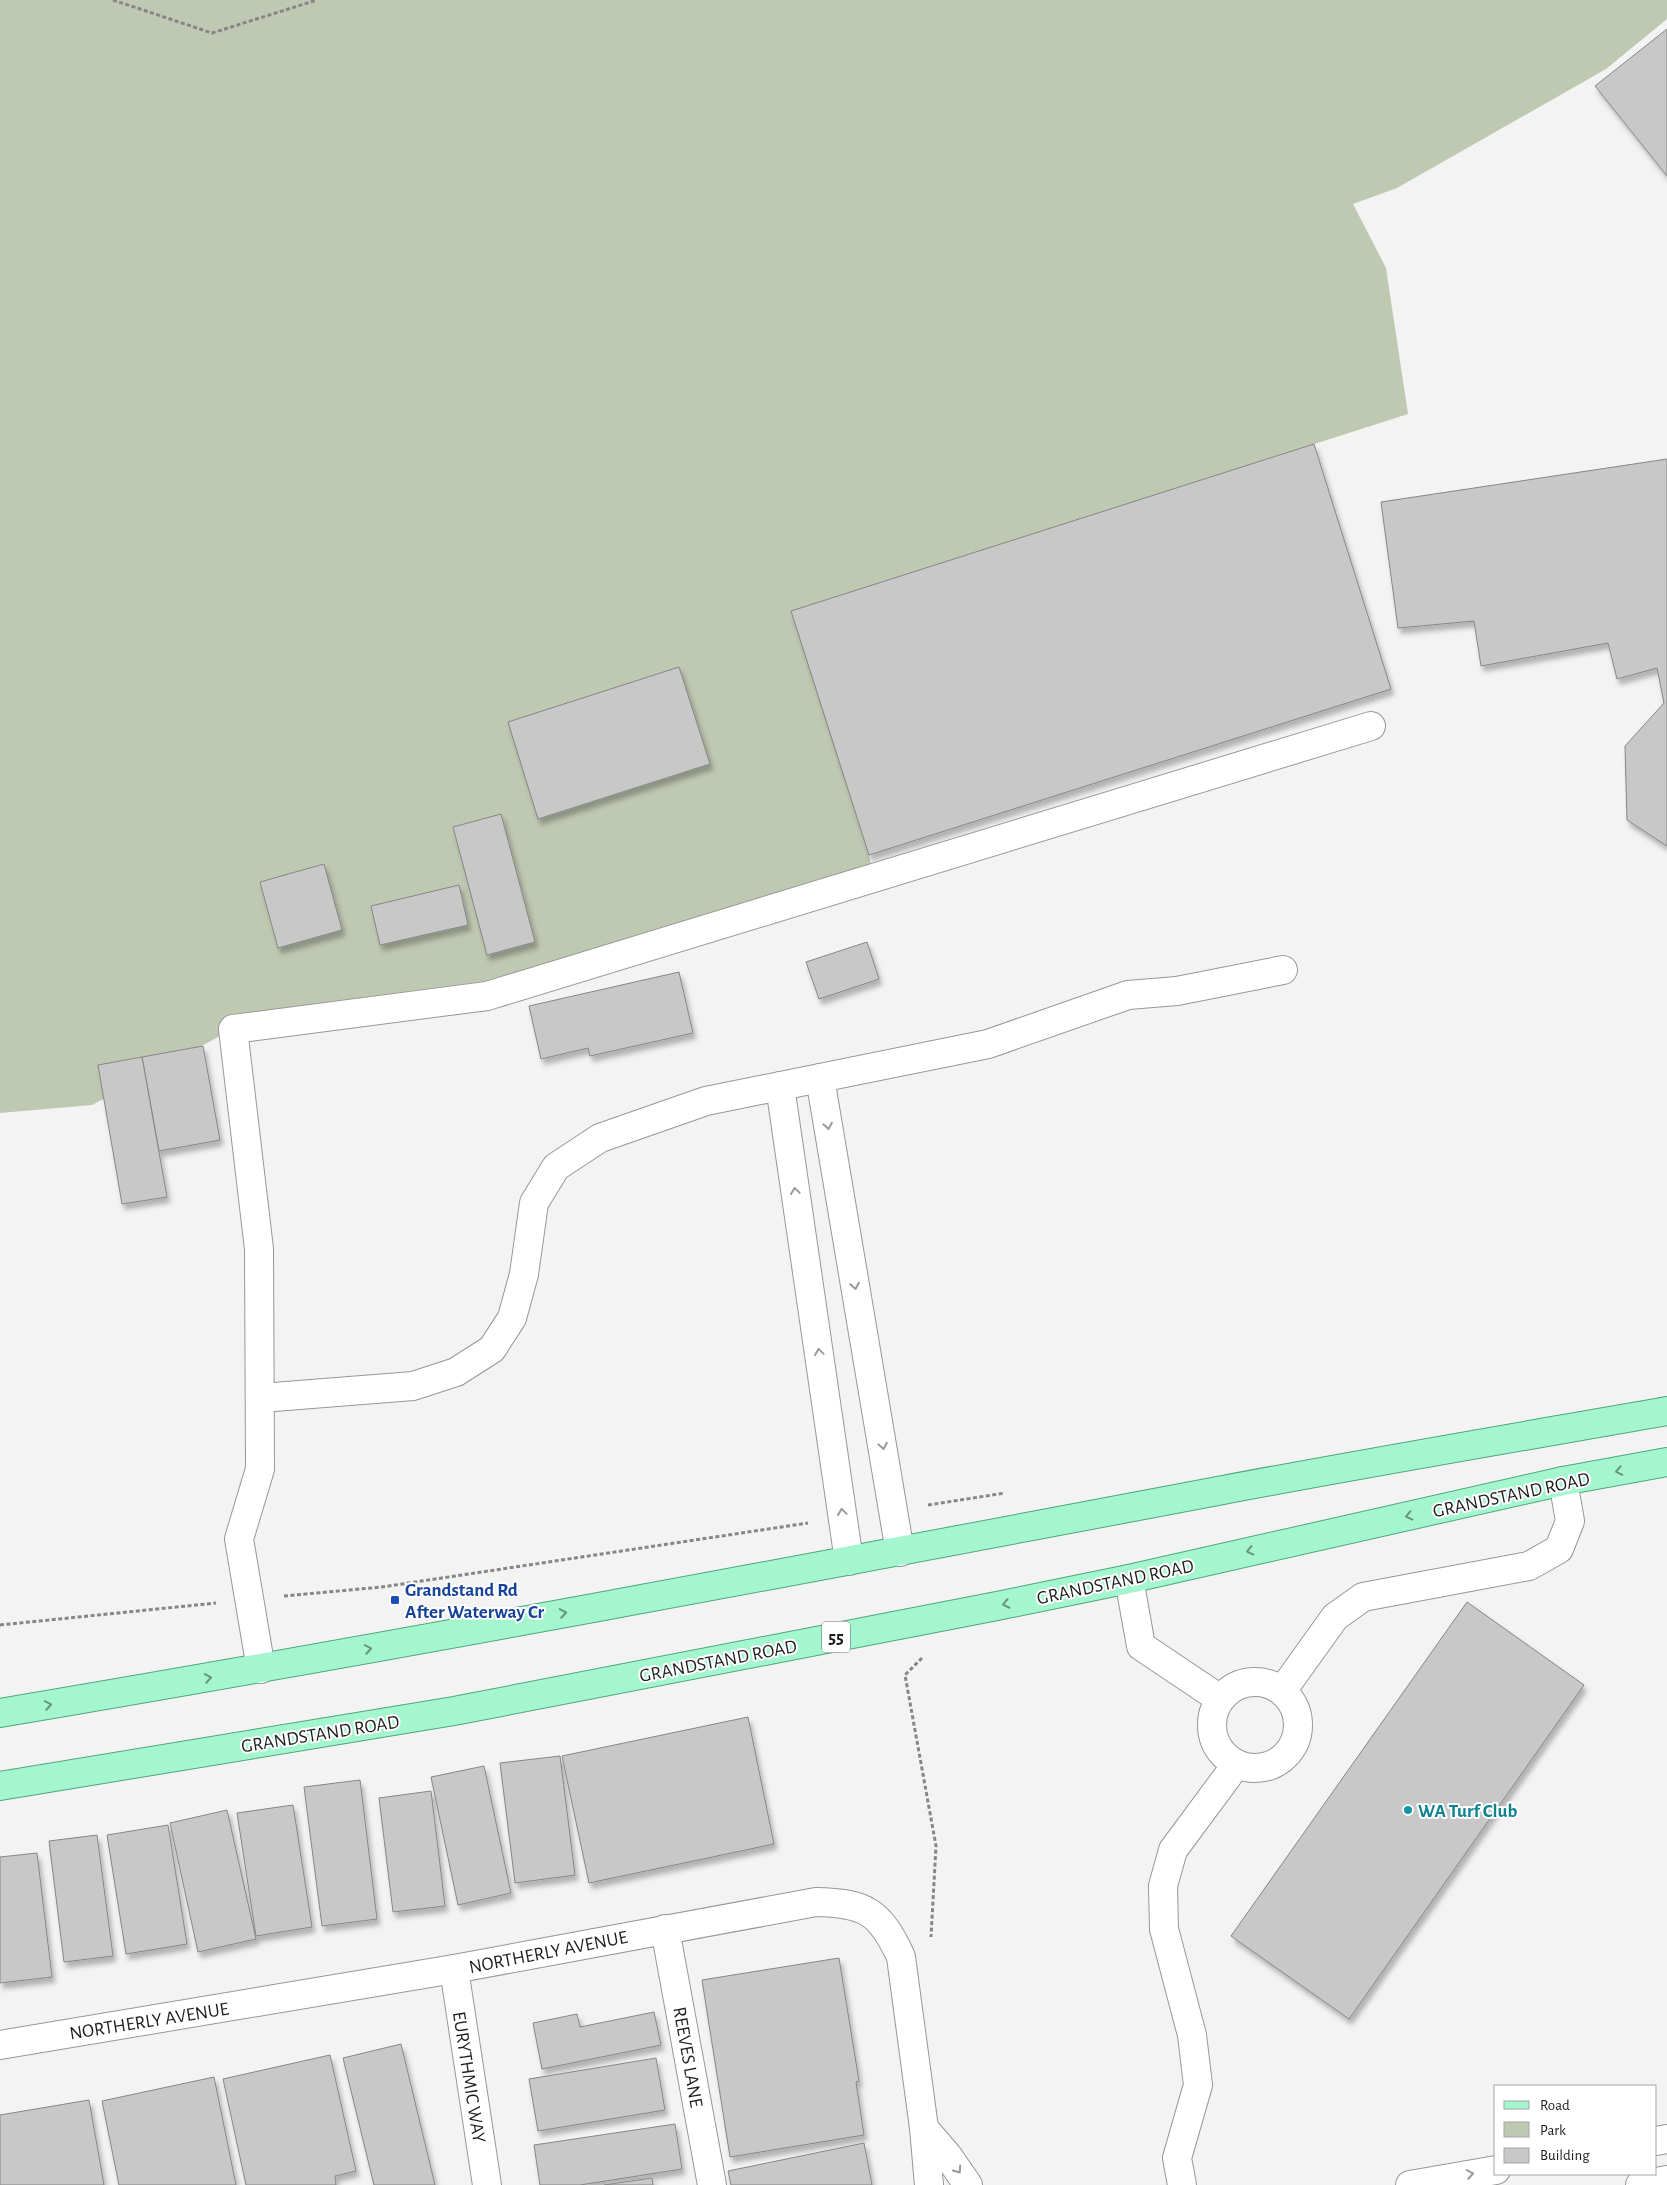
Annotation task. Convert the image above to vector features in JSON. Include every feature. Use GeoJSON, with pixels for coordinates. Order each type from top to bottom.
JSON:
{"type":"FeatureCollection","features":[{"type":"Feature","properties":{"kind":"main road"},"geometry":{"type":"LineString","coordinates":[[0,1713],[261,1669],[900,1552],[1226,1489],[1667,1410]]}},
{"type":"Feature","properties":{"kind":"main road","name":"GRANDSTAND ROAD"},"geometry":{"type":"LineString","coordinates":[[0,1786],[454,1711],[997,1606],[1128,1579],[1563,1481],[1667,1462]]}},
{"type":"Feature","properties":{"kind":"street"},"geometry":{"type":"LineString","coordinates":[[261,1669],[239,1540],[260,1469],[259,1249],[233,1029],[487,996],[1371,726]]}},
{"type":"Feature","properties":{"kind":"street"},"geometry":{"type":"LineString","coordinates":[[261,1398],[413,1386],[456,1372],[492,1349],[512,1318],[524,1274],[534,1203],[556,1167],[600,1138],[706,1101],[988,1044],[1128,995],[1177,991],[1283,970]]}},
{"type":"Feature","properties":{"kind":"street"},"geometry":{"type":"LineString","coordinates":[[820,1078],[900,1552]]}},
{"type":"Feature","properties":{"kind":"street"},"geometry":{"type":"LineString","coordinates":[[780,1086],[849,1561]]}},
{"type":"Feature","properties":{"kind":"street"},"geometry":{"type":"LineString","coordinates":[[1282,1691],[1335,1617],[1363,1598],[1529,1566],[1559,1549],[1570,1521],[1563,1481]]}},
{"type":"Feature","properties":{"kind":"street"},"geometry":{"type":"LineString","coordinates":[[1128,1579],[1141,1646],[1220,1699]]}},
{"type":"Feature","properties":{"kind":"street"},"geometry":{"type":"LineString","coordinates":[[1246,1683],[1266,1684],[1282,1691],[1292,1702],[1297,1717],[1298,1732],[1293,1746],[1276,1763],[1260,1769],[1246,1768],[1236,1764],[1224,1755],[1213,1736],[1212,1721],[1220,1699],[1232,1689],[1246,1683]]}},
{"type":"Feature","properties":{"kind":"street"},"geometry":{"type":"LineString","coordinates":[[1182,2185],[1177,2158],[1198,2085],[1192,2035],[1164,1929],[1163,1886],[1173,1850],[1236,1764]]}},
{"type":"Feature","properties":{"kind":"street","name":"NORTHERLY AVENUE"},"geometry":{"type":"LineString","coordinates":[[0,2045],[454,1969],[816,1902],[845,1902],[873,1915],[890,1934],[901,1957],[924,2128],[929,2185]]}},
{"type":"Feature","properties":{"kind":"street","name":"REEVES LANE"},"geometry":{"type":"LineString","coordinates":[[665,1929],[712,2185]]}},
{"type":"Feature","properties":{"kind":"street","name":"EURYTHMIC WAY"},"geometry":{"type":"LineString","coordinates":[[454,1969],[487,2185]]}},
{"type":"Feature","properties":{"kind":"street"},"geometry":{"type":"LineString","coordinates":[[924,2128],[948,2156],[968,2185]]}},
{"type":"Feature","properties":{"kind":"street"},"geometry":{"type":"LineString","coordinates":[[1410,2185],[1494,2170]]}},
{"type":"Feature","properties":{"kind":"street"},"geometry":{"type":"LineString","coordinates":[[1640,2185],[1667,2180]]}},
{"type":"Feature","properties":{"kind":"path"},"geometry":{"type":"LineString","coordinates":[[113,0],[212,33],[317,0]]}},
{"type":"Feature","properties":{"kind":"path"},"geometry":{"type":"LineString","coordinates":[[894,1510],[976,1498],[984,1536]]}},
{"type":"Feature","properties":{"kind":"path"},"geometry":{"type":"LineString","coordinates":[[0,1625],[382,1587],[843,1518]]}},
{"type":"Feature","properties":{"kind":"path"},"geometry":{"type":"LineString","coordinates":[[923,1656],[905,1675],[936,1846],[931,1946]]}},
{"type":"Feature","properties":{"kind":"green space"},"geometry":{"type":"Polygon","coordinates":[[[0,0],[1667,0],[1667,19],[1606,69],[1397,188],[1353,204],[1386,268],[1408,414],[792,611],[869,855],[873,878],[487,996],[233,1029],[92,1105],[0,1113],[0,0]]]}},
{"type":"Feature","properties":{"kind":"building"},"geometry":{"type":"Polygon","coordinates":[[[1667,29],[1667,176],[1595,86],[1667,29]]]}},
{"type":"Feature","properties":{"kind":"building"},"geometry":{"type":"Polygon","coordinates":[[[1314,444],[1391,689],[869,855],[791,611],[1314,444]]]}},
{"type":"Feature","properties":{"kind":"building"},"geometry":{"type":"Polygon","coordinates":[[[1667,459],[1667,846],[1627,820],[1625,746],[1664,703],[1657,668],[1617,679],[1608,643],[1481,666],[1474,621],[1398,628],[1381,502],[1667,459]]]}},
{"type":"Feature","properties":{"kind":"building"},"geometry":{"type":"Polygon","coordinates":[[[679,667],[710,764],[538,819],[508,722],[679,667]]]}},
{"type":"Feature","properties":{"kind":"building"},"geometry":{"type":"Polygon","coordinates":[[[501,814],[535,942],[487,955],[453,827],[501,814]]]}},
{"type":"Feature","properties":{"kind":"building"},"geometry":{"type":"Polygon","coordinates":[[[324,864],[342,930],[278,948],[260,882],[324,864]]]}},
{"type":"Feature","properties":{"kind":"building"},"geometry":{"type":"Polygon","coordinates":[[[459,885],[468,925],[380,945],[371,906],[459,885]]]}},
{"type":"Feature","properties":{"kind":"building"},"geometry":{"type":"Polygon","coordinates":[[[867,942],[879,979],[819,999],[806,962],[867,942]]]}},
{"type":"Feature","properties":{"kind":"building"},"geometry":{"type":"Polygon","coordinates":[[[679,972],[693,1033],[590,1056],[588,1048],[541,1059],[529,1006],[679,972]]]}},
{"type":"Feature","properties":{"kind":"building"},"geometry":{"type":"Polygon","coordinates":[[[203,1046],[220,1140],[159,1151],[142,1057],[203,1046]]]}},
{"type":"Feature","properties":{"kind":"building"},"geometry":{"type":"Polygon","coordinates":[[[142,1057],[167,1197],[122,1204],[98,1065],[142,1057]]]}},
{"type":"Feature","properties":{"kind":"building","name":"WA Turf Club"},"geometry":{"type":"Polygon","coordinates":[[[1467,1602],[1584,1685],[1349,2019],[1231,1936],[1467,1602]]]}},
{"type":"Feature","properties":{"kind":"building"},"geometry":{"type":"Polygon","coordinates":[[[748,1717],[774,1844],[589,1883],[562,1756],[748,1717]]]}},
{"type":"Feature","properties":{"kind":"building"},"geometry":{"type":"Polygon","coordinates":[[[560,1756],[575,1875],[515,1883],[500,1763],[560,1756]]]}},
{"type":"Feature","properties":{"kind":"building"},"geometry":{"type":"Polygon","coordinates":[[[484,1766],[511,1893],[458,1905],[431,1777],[484,1766]]]}},
{"type":"Feature","properties":{"kind":"building"},"geometry":{"type":"Polygon","coordinates":[[[360,1780],[377,1919],[322,1926],[304,1787],[360,1780]]]}},
{"type":"Feature","properties":{"kind":"building"},"geometry":{"type":"Polygon","coordinates":[[[431,1791],[445,1906],[393,1912],[379,1798],[431,1791]]]}},
{"type":"Feature","properties":{"kind":"building"},"geometry":{"type":"Polygon","coordinates":[[[293,1805],[312,1927],[256,1936],[237,1813],[293,1805]]]}},
{"type":"Feature","properties":{"kind":"building"},"geometry":{"type":"Polygon","coordinates":[[[227,1810],[256,1939],[198,1952],[170,1823],[227,1810]]]}},
{"type":"Feature","properties":{"kind":"building"},"geometry":{"type":"Polygon","coordinates":[[[168,1825],[187,1944],[126,1954],[107,1835],[168,1825]]]}},
{"type":"Feature","properties":{"kind":"building"},"geometry":{"type":"Polygon","coordinates":[[[97,1835],[113,1956],[64,1962],[49,1841],[97,1835]]]}},
{"type":"Feature","properties":{"kind":"building"},"geometry":{"type":"Polygon","coordinates":[[[37,1853],[52,1977],[0,1983],[0,1857],[37,1853]]]}},
{"type":"Feature","properties":{"kind":"building"},"geometry":{"type":"Polygon","coordinates":[[[839,1958],[859,2081],[856,2082],[864,2135],[730,2157],[702,1980],[839,1958]]]}},
{"type":"Feature","properties":{"kind":"building"},"geometry":{"type":"Polygon","coordinates":[[[654,2012],[661,2045],[542,2069],[533,2023],[577,2014],[580,2027],[654,2012]]]}},
{"type":"Feature","properties":{"kind":"building"},"geometry":{"type":"Polygon","coordinates":[[[401,2044],[435,2185],[374,2185],[343,2058],[401,2044]]]}},
{"type":"Feature","properties":{"kind":"building"},"geometry":{"type":"Polygon","coordinates":[[[330,2055],[356,2171],[335,2176],[336,2185],[246,2185],[223,2079],[330,2055]]]}},
{"type":"Feature","properties":{"kind":"building"},"geometry":{"type":"Polygon","coordinates":[[[656,2058],[665,2110],[538,2131],[529,2079],[656,2058]]]}},
{"type":"Feature","properties":{"kind":"building"},"geometry":{"type":"Polygon","coordinates":[[[214,2077],[236,2185],[119,2185],[102,2101],[214,2077]]]}},
{"type":"Feature","properties":{"kind":"building"},"geometry":{"type":"Polygon","coordinates":[[[89,2100],[104,2185],[0,2185],[0,2115],[89,2100]]]}},
{"type":"Feature","properties":{"kind":"building"},"geometry":{"type":"Polygon","coordinates":[[[675,2124],[682,2169],[580,2185],[540,2185],[534,2145],[675,2124]]]}},
{"type":"Feature","properties":{"kind":"building"},"geometry":{"type":"Polygon","coordinates":[[[864,2143],[872,2185],[731,2185],[728,2171],[864,2143]]]}},
{"type":"Feature","properties":{"kind":"building"},"geometry":{"type":"Polygon","coordinates":[[[652,2178],[653,2185],[604,2185],[652,2178]]]}},
{"type":"Feature","properties":{"kind":"place","name":"Grandstand Rd After Waterway Cr"},"geometry":{"type":"Point","coordinates":[395,1600]}},
{"type":"Feature","properties":{"kind":"place","name":"WA Turf Club"},"geometry":{"type":"Point","coordinates":[1408,1810]}}]}
